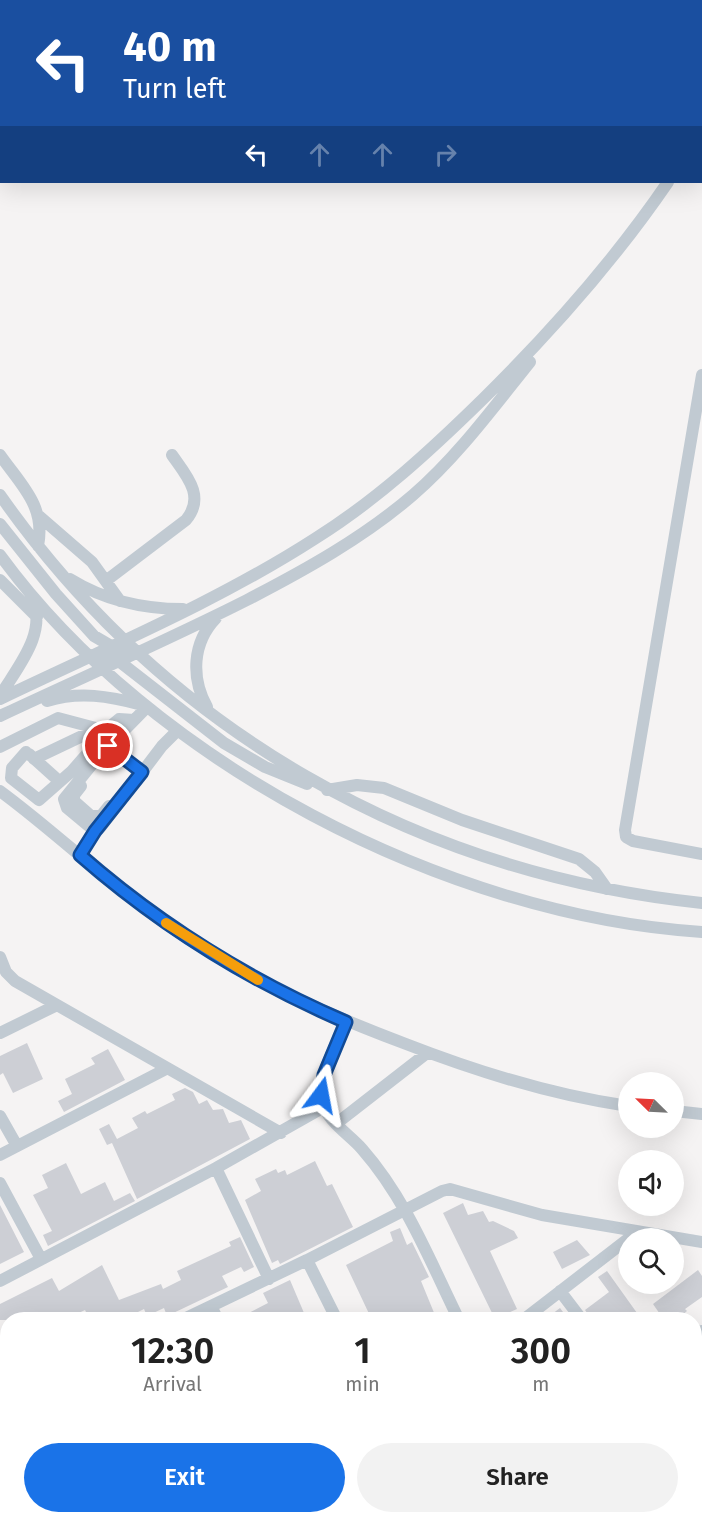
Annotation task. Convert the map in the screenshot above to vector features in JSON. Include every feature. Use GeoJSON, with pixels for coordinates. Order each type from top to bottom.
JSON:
{"type":"FeatureCollection","features":[{"type":"Feature","properties":{"kind":"street"},"geometry":{"type":"LineString","coordinates":[[0,716],[220,614],[319,561],[375,524],[413,495],[463,444],[541,348],[568,310],[632,233],[667,183]]}},
{"type":"Feature","properties":{"kind":"street"},"geometry":{"type":"LineString","coordinates":[[0,697],[187,609],[313,540],[383,491],[458,423],[568,310]]}},
{"type":"Feature","properties":{"kind":"street"},"geometry":{"type":"LineString","coordinates":[[702,375],[625,830],[629,840],[702,854]]}},
{"type":"Feature","properties":{"kind":"street"},"geometry":{"type":"LineString","coordinates":[[0,454],[32,497],[39,516],[38,546]]}},
{"type":"Feature","properties":{"kind":"street"},"geometry":{"type":"LineString","coordinates":[[107,580],[190,515],[195,504],[195,492],[172,454]]}},
{"type":"Feature","properties":{"kind":"street"},"geometry":{"type":"LineString","coordinates":[[0,495],[60,573],[138,653],[213,715],[263,750],[330,791],[401,826],[476,856],[536,873],[607,889],[702,903]]}},
{"type":"Feature","properties":{"kind":"street"},"geometry":{"type":"LineString","coordinates":[[39,516],[76,545],[107,580],[120,601]]}},
{"type":"Feature","properties":{"kind":"street"},"geometry":{"type":"LineString","coordinates":[[0,524],[56,594],[94,636],[109,646],[138,653]]}},
{"type":"Feature","properties":{"kind":"street"},"geometry":{"type":"LineString","coordinates":[[0,555],[30,593],[104,669],[177,731],[227,766],[280,797],[363,838],[429,867],[507,895],[568,912],[631,924],[702,932]]}},
{"type":"Feature","properties":{"kind":"street"},"geometry":{"type":"LineString","coordinates":[[60,573],[89,589],[120,601],[151,607],[187,609]]}},
{"type":"Feature","properties":{"kind":"street"},"geometry":{"type":"LineString","coordinates":[[0,580],[37,618]]}},
{"type":"Feature","properties":{"kind":"street"},"geometry":{"type":"LineString","coordinates":[[0,697],[32,642],[37,618],[30,593]]}},
{"type":"Feature","properties":{"kind":"street"},"geometry":{"type":"LineString","coordinates":[[213,715],[199,688],[196,661],[202,638],[220,614]]}},
{"type":"Feature","properties":{"kind":"street"},"geometry":{"type":"LineString","coordinates":[[89,656],[108,657],[120,662],[234,749],[286,776],[330,791],[357,785],[384,788],[462,820],[579,860],[595,872],[607,889]]}},
{"type":"Feature","properties":{"kind":"street"},"geometry":{"type":"LineString","coordinates":[[25,704],[86,694],[147,706]]}},
{"type":"Feature","properties":{"kind":"street"},"geometry":{"type":"LineString","coordinates":[[66,801],[98,757],[147,706]]}},
{"type":"Feature","properties":{"kind":"street"},"geometry":{"type":"LineString","coordinates":[[0,747],[15,742],[58,718],[103,729]]}},
{"type":"Feature","properties":{"kind":"street"},"geometry":{"type":"LineString","coordinates":[[103,729],[42,799],[36,800],[11,778],[12,768],[30,755],[103,729],[119,719],[134,720]]}},
{"type":"Feature","properties":{"kind":"street"},"geometry":{"type":"LineString","coordinates":[[80,855],[95,831],[177,731]]}},
{"type":"Feature","properties":{"kind":"street"},"geometry":{"type":"LineString","coordinates":[[15,742],[30,755],[54,787],[95,831]]}},
{"type":"Feature","properties":{"kind":"street"},"geometry":{"type":"LineString","coordinates":[[108,746],[142,772]]}},
{"type":"Feature","properties":{"kind":"street"},"geometry":{"type":"LineString","coordinates":[[98,757],[96,767],[74,795],[76,803],[92,816],[99,817],[123,790],[131,788]]}},
{"type":"Feature","properties":{"kind":"street"},"geometry":{"type":"LineString","coordinates":[[0,791],[144,907],[212,954],[284,994],[346,1022],[427,1053],[523,1085],[618,1104]]}},
{"type":"Feature","properties":{"kind":"street"},"geometry":{"type":"LineString","coordinates":[[0,957],[10,977],[166,1069],[281,1133]]}},
{"type":"Feature","properties":{"kind":"street"},"geometry":{"type":"LineString","coordinates":[[0,1033],[57,1005]]}},
{"type":"Feature","properties":{"kind":"street"},"geometry":{"type":"LineString","coordinates":[[346,1022],[322,1081],[321,1095],[324,1107],[374,1164],[406,1210],[455,1312]]}},
{"type":"Feature","properties":{"kind":"street"},"geometry":{"type":"LineString","coordinates":[[337,1124],[427,1053]]}},
{"type":"Feature","properties":{"kind":"street"},"geometry":{"type":"LineString","coordinates":[[0,1155],[166,1069]]}},
{"type":"Feature","properties":{"kind":"street"},"geometry":{"type":"LineString","coordinates":[[0,1281],[216,1168],[324,1107]]}},
{"type":"Feature","properties":{"kind":"street"},"geometry":{"type":"LineString","coordinates":[[684,1112],[702,1114]]}},
{"type":"Feature","properties":{"kind":"street"},"geometry":{"type":"LineString","coordinates":[[0,1116],[17,1146]]}},
{"type":"Feature","properties":{"kind":"street"},"geometry":{"type":"LineString","coordinates":[[216,1168],[269,1279]]}},
{"type":"Feature","properties":{"kind":"street"},"geometry":{"type":"LineString","coordinates":[[0,1183],[41,1260]]}},
{"type":"Feature","properties":{"kind":"street"},"geometry":{"type":"LineString","coordinates":[[199,1312],[450,1189],[542,1215],[618,1228]]}},
{"type":"Feature","properties":{"kind":"street"},"geometry":{"type":"LineString","coordinates":[[684,1239],[702,1242]]}},
{"type":"Feature","properties":{"kind":"street"},"geometry":{"type":"LineString","coordinates":[[533,1312],[618,1247]]}},
{"type":"Feature","properties":{"kind":"street"},"geometry":{"type":"LineString","coordinates":[[307,1260],[334,1312]]}},
{"type":"Feature","properties":{"kind":"street"},"geometry":{"type":"LineString","coordinates":[[560,1291],[576,1312]]}},
{"type":"Feature","properties":{"kind":"street"},"geometry":{"type":"LineString","coordinates":[[211,1306],[214,1312]]}},
{"type":"Feature","properties":{"kind":"building"},"geometry":{"type":"Polygon","coordinates":[[[27,1043],[43,1079],[13,1093],[3,1073],[0,1075],[0,1056],[27,1043]]]}},
{"type":"Feature","properties":{"kind":"building"},"geometry":{"type":"Polygon","coordinates":[[[108,1049],[125,1080],[64,1112],[58,1101],[72,1094],[65,1079],[95,1064],[91,1058],[108,1049]]]}},
{"type":"Feature","properties":{"kind":"building"},"geometry":{"type":"Polygon","coordinates":[[[185,1088],[193,1092],[199,1104],[207,1100],[213,1110],[223,1109],[229,1123],[241,1120],[250,1139],[137,1199],[112,1143],[107,1145],[99,1129],[109,1124],[117,1139],[138,1128],[132,1118],[145,1111],[147,1114],[175,1100],[172,1094],[185,1088]]]}},
{"type":"Feature","properties":{"kind":"building"},"geometry":{"type":"Polygon","coordinates":[[[315,1161],[327,1186],[332,1184],[353,1227],[280,1264],[278,1260],[272,1263],[245,1200],[261,1191],[255,1179],[276,1169],[278,1173],[285,1170],[287,1175],[315,1161]]]}},
{"type":"Feature","properties":{"kind":"building"},"geometry":{"type":"Polygon","coordinates":[[[66,1163],[81,1194],[105,1182],[114,1201],[130,1193],[135,1201],[48,1246],[43,1235],[52,1231],[33,1195],[48,1188],[42,1175],[66,1163]]]}},
{"type":"Feature","properties":{"kind":"building"},"geometry":{"type":"Polygon","coordinates":[[[463,1203],[468,1215],[483,1211],[489,1222],[493,1221],[514,1231],[518,1238],[490,1251],[517,1309],[510,1312],[492,1312],[443,1213],[463,1203]]]}},
{"type":"Feature","properties":{"kind":"building"},"geometry":{"type":"Polygon","coordinates":[[[0,1205],[24,1252],[0,1264],[0,1205]]]}},
{"type":"Feature","properties":{"kind":"building"},"geometry":{"type":"Polygon","coordinates":[[[400,1228],[407,1245],[412,1242],[429,1277],[421,1281],[434,1312],[368,1312],[346,1265],[393,1241],[390,1232],[400,1228]]]}},
{"type":"Feature","properties":{"kind":"building"},"geometry":{"type":"Polygon","coordinates":[[[240,1237],[254,1267],[244,1272],[241,1267],[222,1276],[228,1287],[175,1312],[166,1312],[164,1308],[156,1312],[145,1312],[144,1309],[138,1312],[86,1312],[85,1310],[81,1312],[0,1312],[0,1304],[52,1278],[59,1291],[102,1265],[119,1300],[161,1284],[163,1289],[181,1280],[177,1271],[231,1246],[229,1242],[240,1237]]]}},
{"type":"Feature","properties":{"kind":"building"},"geometry":{"type":"Polygon","coordinates":[[[577,1240],[590,1255],[562,1269],[553,1252],[577,1240]]]}},
{"type":"Feature","properties":{"kind":"building"},"geometry":{"type":"Polygon","coordinates":[[[698,1270],[702,1276],[702,1297],[685,1309],[686,1312],[658,1312],[653,1304],[666,1294],[684,1294],[684,1281],[698,1270]]]}},
{"type":"Feature","properties":{"kind":"building"},"geometry":{"type":"Polygon","coordinates":[[[607,1271],[618,1286],[618,1294],[623,1294],[636,1312],[586,1312],[585,1310],[609,1292],[598,1277],[607,1271]]]}},
{"type":"Feature","properties":{"kind":"building"},"geometry":{"type":"Polygon","coordinates":[[[290,1280],[304,1312],[251,1312],[268,1303],[263,1293],[290,1280]]]}},
{"type":"Feature","properties":{"kind":"slow traffic"},"geometry":{"type":"LineString","coordinates":[[166,923],[212,954],[258,980]]}},
{"type":"Feature","properties":{"kind":"route"},"geometry":{"type":"LineString","coordinates":[[108,746],[142,772],[100,828],[95,831],[80,855],[111,882],[177,932],[212,954],[284,994],[346,1022],[324,1075],[321,1095]]}}]}
